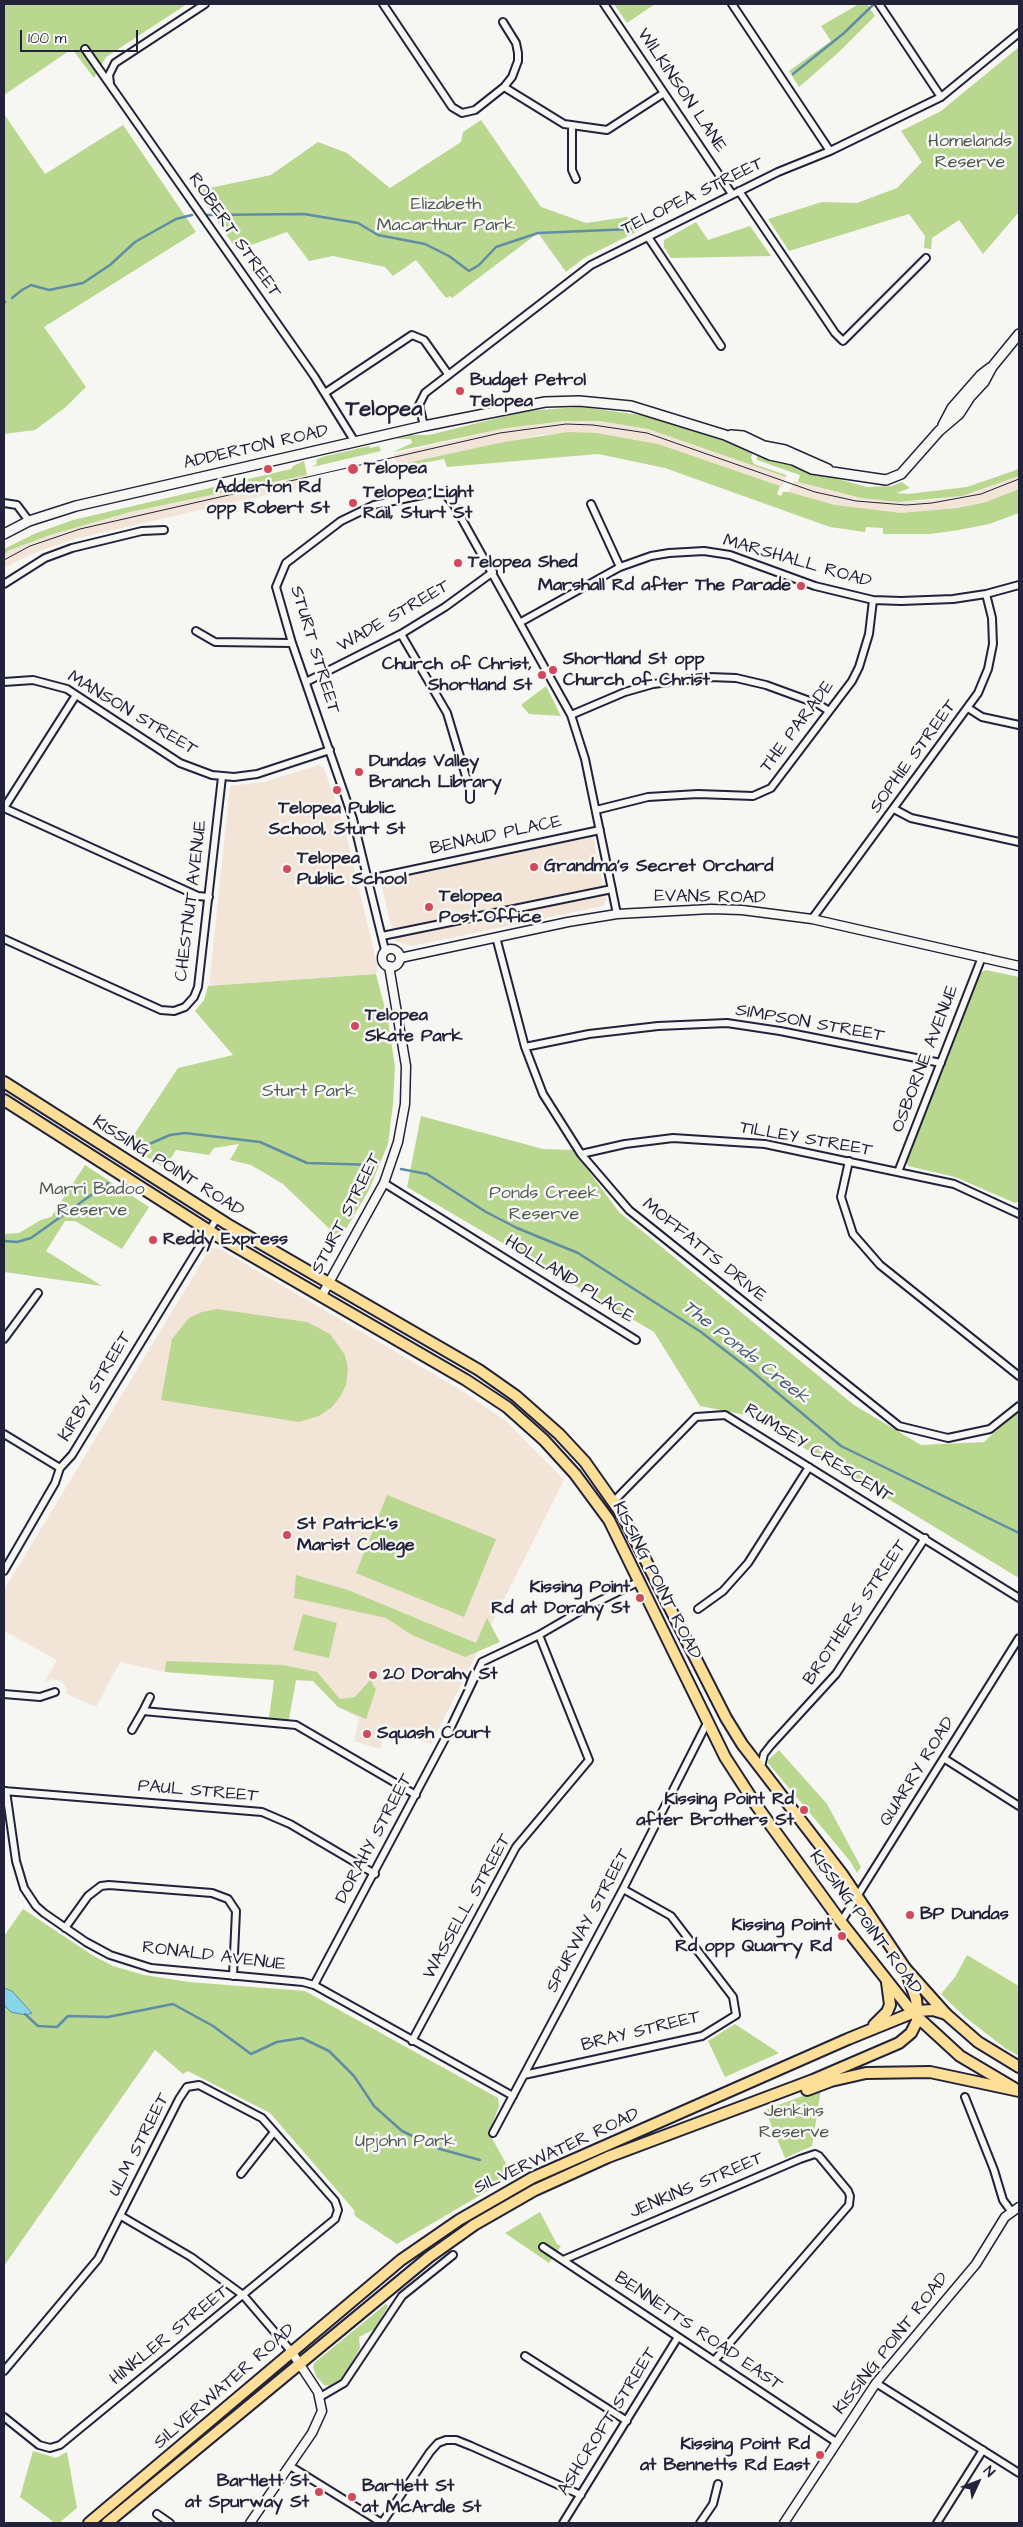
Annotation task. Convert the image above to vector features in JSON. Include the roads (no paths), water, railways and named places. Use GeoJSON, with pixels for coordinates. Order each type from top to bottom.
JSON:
{"type":"FeatureCollection","features":[{"type":"Feature","properties":{"kind":"main road","name":"ADDERTON ROAD"},"geometry":{"type":"LineString","coordinates":[[4,534],[30,521],[76,506],[424,426],[545,402],[580,401],[631,406],[725,434],[770,455],[793,460],[812,469],[878,480],[894,478],[908,468],[939,432],[952,408],[978,378],[992,367],[1019,334]]}},
{"type":"Feature","properties":{"kind":"main road","name":"KISSING POINT ROAD"},"geometry":{"type":"LineString","coordinates":[[4,1082],[218,1218],[478,1370],[516,1396],[575,1452],[614,1501],[726,1718],[762,1774],[858,1896],[905,1968],[946,2014],[978,2042],[1019,2067]]}},
{"type":"Feature","properties":{"kind":"main road","name":"KISSING POINT ROAD"},"geometry":{"type":"LineString","coordinates":[[4,1100],[210,1231],[466,1380],[522,1420],[560,1456],[588,1490],[608,1520],[742,1785],[887,1982],[916,2014],[972,2064],[1018,2090]]}},
{"type":"Feature","properties":{"kind":"main road"},"geometry":{"type":"LineString","coordinates":[[905,1968],[916,1999],[916,2014]]}},
{"type":"Feature","properties":{"kind":"main road"},"geometry":{"type":"LineString","coordinates":[[866,2032],[887,2012],[891,2000],[887,1982]]}},
{"type":"Feature","properties":{"kind":"main road","name":"SILVERWATER ROAD"},"geometry":{"type":"LineString","coordinates":[[89,2523],[291,2351],[409,2255],[483,2204],[558,2166],[866,2032],[916,2014],[933,2010],[946,2014]]}},
{"type":"Feature","properties":{"kind":"main road","name":"SILVERWATER ROAD"},"geometry":{"type":"LineString","coordinates":[[107,2523],[429,2257],[474,2225],[527,2195],[608,2157],[762,2100],[892,2048],[906,2038],[916,2014]]}},
{"type":"Feature","properties":{"kind":"main road","name":"SILVERWATER ROAD"},"geometry":{"type":"LineString","coordinates":[[762,2100],[796,2094],[831,2081],[866,2073],[930,2072],[1018,2090]]}},
{"type":"Feature","properties":{"kind":"street"},"geometry":{"type":"LineString","coordinates":[[110,83],[109,75],[115,63],[205,4]]}},
{"type":"Feature","properties":{"kind":"street"},"geometry":{"type":"LineString","coordinates":[[383,4],[452,107],[462,113],[475,110],[504,87],[516,68],[518,53],[516,43],[502,22]]}},
{"type":"Feature","properties":{"kind":"street","name":"WILKINSON LANE"},"geometry":{"type":"LineString","coordinates":[[604,4],[664,94],[835,333],[843,341],[926,258]]}},
{"type":"Feature","properties":{"kind":"street"},"geometry":{"type":"LineString","coordinates":[[732,4],[830,151]]}},
{"type":"Feature","properties":{"kind":"street"},"geometry":{"type":"LineString","coordinates":[[879,4],[941,98]]}},
{"type":"Feature","properties":{"kind":"street","name":"TELOPEA STREET"},"geometry":{"type":"LineString","coordinates":[[424,426],[419,400],[425,393],[586,268],[778,172],[830,151],[941,98],[1019,33]]}},
{"type":"Feature","properties":{"kind":"street","name":"ROBERT STREET"},"geometry":{"type":"LineString","coordinates":[[85,49],[326,394],[355,442]]}},
{"type":"Feature","properties":{"kind":"street"},"geometry":{"type":"LineString","coordinates":[[504,87],[564,124],[607,130],[664,94]]}},
{"type":"Feature","properties":{"kind":"street"},"geometry":{"type":"LineString","coordinates":[[572,126],[572,170],[576,179]]}},
{"type":"Feature","properties":{"kind":"street"},"geometry":{"type":"LineString","coordinates":[[648,237],[721,346]]}},
{"type":"Feature","properties":{"kind":"street"},"geometry":{"type":"LineString","coordinates":[[326,394],[412,335],[424,340],[448,374]]}},
{"type":"Feature","properties":{"kind":"street","name":"STURT STREET"},"geometry":{"type":"LineString","coordinates":[[385,950],[353,819],[292,643],[276,587],[283,567],[296,553],[341,521],[370,506],[432,493],[444,494],[454,505],[493,572]]}},
{"type":"Feature","properties":{"kind":"street"},"geometry":{"type":"LineString","coordinates":[[4,503],[17,505],[30,521]]}},
{"type":"Feature","properties":{"kind":"street"},"geometry":{"type":"LineString","coordinates":[[591,504],[620,567]]}},
{"type":"Feature","properties":{"kind":"street"},"geometry":{"type":"LineString","coordinates":[[4,584],[45,558],[72,548],[142,531],[164,530]]}},
{"type":"Feature","properties":{"kind":"street","name":"MARSHALL ROAD"},"geometry":{"type":"LineString","coordinates":[[521,622],[620,567],[651,556],[669,553],[717,553],[751,562],[815,586],[874,600],[932,600],[986,594],[1019,584]]}},
{"type":"Feature","properties":{"kind":"street"},"geometry":{"type":"LineString","coordinates":[[493,572],[571,715],[585,759],[617,914]]}},
{"type":"Feature","properties":{"kind":"street","name":"WADE STREET"},"geometry":{"type":"LineString","coordinates":[[306,682],[402,634],[445,608],[493,572]]}},
{"type":"Feature","properties":{"kind":"street","name":"SOPHIE STREET"},"geometry":{"type":"LineString","coordinates":[[812,919],[968,708],[984,680],[991,658],[993,630],[986,594]]}},
{"type":"Feature","properties":{"kind":"street","name":"THE PARADE"},"geometry":{"type":"LineString","coordinates":[[596,810],[648,797],[698,794],[760,795],[776,784],[852,681],[863,658],[874,600]]}},
{"type":"Feature","properties":{"kind":"street"},"geometry":{"type":"LineString","coordinates":[[196,631],[215,642],[292,643]]}},
{"type":"Feature","properties":{"kind":"street"},"geometry":{"type":"LineString","coordinates":[[402,634],[447,713],[470,790],[470,799]]}},
{"type":"Feature","properties":{"kind":"street"},"geometry":{"type":"LineString","coordinates":[[571,715],[625,692],[653,684],[709,676],[736,678],[766,684],[818,704],[829,711]]}},
{"type":"Feature","properties":{"kind":"street","name":"MANSON STREET"},"geometry":{"type":"LineString","coordinates":[[4,682],[21,680],[45,682],[76,695],[180,763],[201,773],[222,777],[258,774],[330,750]]}},
{"type":"Feature","properties":{"kind":"street"},"geometry":{"type":"LineString","coordinates":[[76,695],[4,808],[198,896],[209,897]]}},
{"type":"Feature","properties":{"kind":"street"},"geometry":{"type":"LineString","coordinates":[[968,708],[982,717],[1019,725]]}},
{"type":"Feature","properties":{"kind":"street","name":"CHESTNUT AVENUE"},"geometry":{"type":"LineString","coordinates":[[4,939],[156,1008],[174,1011],[185,1007],[197,992],[222,777]]}},
{"type":"Feature","properties":{"kind":"street"},"geometry":{"type":"LineString","coordinates":[[894,809],[911,818],[1019,842]]}},
{"type":"Feature","properties":{"kind":"street","name":"BENAUD PLACE"},"geometry":{"type":"LineString","coordinates":[[369,879],[600,830]]}},
{"type":"Feature","properties":{"kind":"street"},"geometry":{"type":"LineString","coordinates":[[382,936],[612,889]]}},
{"type":"Feature","properties":{"kind":"street","name":"EVANS ROAD"},"geometry":{"type":"LineString","coordinates":[[400,958],[496,937],[617,914],[711,909],[742,910],[812,919],[1019,966]]}},
{"type":"Feature","properties":{"kind":"street","name":"MOFFATTS DRIVE"},"geometry":{"type":"LineString","coordinates":[[496,937],[525,1047],[543,1094],[581,1154],[629,1210],[899,1426],[948,1438],[990,1429],[1019,1406]]}},
{"type":"Feature","properties":{"kind":"street"},"geometry":{"type":"LineString","coordinates":[[395,949],[400,958],[396,965],[389,966],[382,960],[385,950],[395,949]]}},
{"type":"Feature","properties":{"kind":"street","name":"OSBORNE AVENUE"},"geometry":{"type":"LineString","coordinates":[[898,1172],[982,957]]}},
{"type":"Feature","properties":{"kind":"street","name":"STURT STREET"},"geometry":{"type":"LineString","coordinates":[[321,1297],[384,1183],[398,1142],[406,1087],[404,1046],[389,966]]}},
{"type":"Feature","properties":{"kind":"street","name":"SIMPSON STREET"},"geometry":{"type":"LineString","coordinates":[[525,1047],[589,1034],[658,1026],[727,1024],[780,1031],[941,1064]]}},
{"type":"Feature","properties":{"kind":"street","name":"TILLEY STREET"},"geometry":{"type":"LineString","coordinates":[[581,1154],[625,1144],[673,1138],[765,1144],[954,1184],[1019,1214]]}},
{"type":"Feature","properties":{"kind":"street"},"geometry":{"type":"LineString","coordinates":[[849,1161],[841,1197],[853,1234],[880,1266],[1019,1376]]}},
{"type":"Feature","properties":{"kind":"street","name":"HOLLAND PLACE"},"geometry":{"type":"LineString","coordinates":[[384,1183],[636,1340]]}},
{"type":"Feature","properties":{"kind":"street","name":"KIRBY STREET"},"geometry":{"type":"LineString","coordinates":[[4,1571],[55,1483],[60,1468],[72,1455],[218,1218]]}},
{"type":"Feature","properties":{"kind":"street"},"geometry":{"type":"LineString","coordinates":[[4,1339],[38,1293]]}},
{"type":"Feature","properties":{"kind":"street","name":"RUMSEY CRESCENT"},"geometry":{"type":"LineString","coordinates":[[614,1501],[696,1417],[725,1415],[1019,1598]]}},
{"type":"Feature","properties":{"kind":"street"},"geometry":{"type":"LineString","coordinates":[[4,1434],[60,1468]]}},
{"type":"Feature","properties":{"kind":"street"},"geometry":{"type":"LineString","coordinates":[[698,1609],[723,1591],[748,1563],[810,1467]]}},
{"type":"Feature","properties":{"kind":"street","name":"BROTHERS STREET"},"geometry":{"type":"LineString","coordinates":[[762,1774],[761,1762],[771,1745],[800,1716],[836,1674],[925,1538]]}},
{"type":"Feature","properties":{"kind":"street","name":"DORAHY STREET"},"geometry":{"type":"LineString","coordinates":[[314,1985],[375,1874],[482,1662],[539,1636],[589,1606],[640,1581]]}},
{"type":"Feature","properties":{"kind":"street","name":"WASSELL STREET"},"geometry":{"type":"LineString","coordinates":[[412,2041],[516,1847],[589,1760],[539,1636]]}},
{"type":"Feature","properties":{"kind":"street","name":"QUARRY ROAD"},"geometry":{"type":"LineString","coordinates":[[841,1922],[945,1759],[1019,1638]]}},
{"type":"Feature","properties":{"kind":"street"},"geometry":{"type":"LineString","coordinates":[[4,1694],[40,1697],[55,1692]]}},
{"type":"Feature","properties":{"kind":"street"},"geometry":{"type":"LineString","coordinates":[[132,1730],[150,1697]]}},
{"type":"Feature","properties":{"kind":"street"},"geometry":{"type":"LineString","coordinates":[[143,1711],[296,1725],[416,1795]]}},
{"type":"Feature","properties":{"kind":"street","name":"SPURWAY STREET"},"geometry":{"type":"LineString","coordinates":[[493,2133],[623,1889],[708,1721]]}},
{"type":"Feature","properties":{"kind":"street"},"geometry":{"type":"LineString","coordinates":[[945,1759],[1019,1806]]}},
{"type":"Feature","properties":{"kind":"street","name":"PAUL STREET"},"geometry":{"type":"LineString","coordinates":[[5,1791],[262,1812],[290,1824],[375,1874]]}},
{"type":"Feature","properties":{"kind":"street","name":"RONALD AVENUE"},"geometry":{"type":"LineString","coordinates":[[5,1791],[16,1861],[24,1888],[36,1906],[65,1928],[110,1955],[151,1968],[303,1982],[314,1985]]}},
{"type":"Feature","properties":{"kind":"street"},"geometry":{"type":"LineString","coordinates":[[65,1928],[88,1896],[101,1886],[222,1895],[228,1899],[236,1911],[233,1976]]}},
{"type":"Feature","properties":{"kind":"street","name":"BRAY STREET"},"geometry":{"type":"LineString","coordinates":[[524,2075],[702,2036],[736,2015],[733,1997],[671,1916],[623,1889]]}},
{"type":"Feature","properties":{"kind":"street"},"geometry":{"type":"LineString","coordinates":[[314,1985],[513,2096]]}},
{"type":"Feature","properties":{"kind":"street","name":"ULM STREET"},"geometry":{"type":"LineString","coordinates":[[4,2371],[98,2259],[178,2099],[187,2087],[199,2085],[262,2118],[335,2202]]}},
{"type":"Feature","properties":{"kind":"street"},"geometry":{"type":"LineString","coordinates":[[965,2097],[994,2170],[1003,2200],[1010,2211],[1019,2207]]}},
{"type":"Feature","properties":{"kind":"street"},"geometry":{"type":"LineString","coordinates":[[241,2174],[274,2132]]}},
{"type":"Feature","properties":{"kind":"street","name":"JENKINS STREET"},"geometry":{"type":"LineString","coordinates":[[563,2260],[800,2159],[815,2154],[819,2156],[848,2191],[850,2196],[849,2205],[714,2361]]}},
{"type":"Feature","properties":{"kind":"street","name":"HINKLER STREET"},"geometry":{"type":"LineString","coordinates":[[4,2417],[40,2445],[50,2448],[60,2445],[335,2219],[338,2210],[335,2202]]}},
{"type":"Feature","properties":{"kind":"street","name":"KISSING POINT ROAD"},"geometry":{"type":"LineString","coordinates":[[784,2523],[876,2383],[976,2264],[1010,2211]]}},
{"type":"Feature","properties":{"kind":"street"},"geometry":{"type":"LineString","coordinates":[[120,2216],[191,2257],[243,2295],[291,2351],[320,2397],[322,2411],[319,2422],[250,2523]]}},
{"type":"Feature","properties":{"kind":"street","name":"BENNETTS ROAD EAST"},"geometry":{"type":"LineString","coordinates":[[543,2247],[836,2442]]}},
{"type":"Feature","properties":{"kind":"street"},"geometry":{"type":"LineString","coordinates":[[320,2397],[344,2383],[402,2296],[453,2255]]}},
{"type":"Feature","properties":{"kind":"street","name":"ASHCROFT STREET"},"geometry":{"type":"LineString","coordinates":[[563,2523],[678,2337]]}},
{"type":"Feature","properties":{"kind":"street"},"geometry":{"type":"LineString","coordinates":[[525,2356],[627,2421]]}},
{"type":"Feature","properties":{"kind":"street"},"geometry":{"type":"LineString","coordinates":[[876,2383],[1019,2473]]}},
{"type":"Feature","properties":{"kind":"street"},"geometry":{"type":"LineString","coordinates":[[290,2466],[382,2523],[430,2452],[438,2443],[446,2440],[456,2440],[471,2446],[581,2495]]}},
{"type":"Feature","properties":{"kind":"street"},"geometry":{"type":"LineString","coordinates":[[937,2523],[983,2450]]}},
{"type":"Feature","properties":{"kind":"street"},"geometry":{"type":"LineString","coordinates":[[700,2523],[713,2504],[718,2484]]}},
{"type":"Feature","properties":{"kind":"street"},"geometry":{"type":"LineString","coordinates":[[157,2514],[170,2523]]}},
{"type":"Feature","properties":{"kind":"water"},"geometry":{"type":"Polygon","coordinates":[[[4,1988],[12,1991],[32,2013],[26,2015],[11,2012],[4,2005],[4,1988]]]}},
{"type":"Feature","properties":{"kind":"waterway"},"geometry":{"type":"LineString","coordinates":[[793,74],[844,33],[874,4]]}},
{"type":"Feature","properties":{"kind":"waterway"},"geometry":{"type":"LineString","coordinates":[[206,215],[304,214],[358,223],[378,235],[425,244],[449,256],[469,271],[479,265],[496,247],[538,233],[631,229]]}},
{"type":"Feature","properties":{"kind":"waterway"},"geometry":{"type":"LineString","coordinates":[[12,298],[31,285],[49,290],[83,283],[110,265],[135,242],[176,219],[192,215]]}},
{"type":"Feature","properties":{"kind":"waterway","name":"The Ponds Creek"},"geometry":{"type":"LineString","coordinates":[[137,1151],[170,1135],[185,1133],[260,1142],[307,1163],[377,1165]]}},
{"type":"Feature","properties":{"kind":"waterway","name":"The Ponds Creek"},"geometry":{"type":"LineString","coordinates":[[401,1169],[427,1174],[486,1212],[517,1228],[578,1253],[701,1332],[748,1368],[841,1446],[1019,1533]]}},
{"type":"Feature","properties":{"kind":"waterway","name":"The Ponds Creek"},"geometry":{"type":"LineString","coordinates":[[4,1241],[17,1242],[31,1238],[108,1183]]}},
{"type":"Feature","properties":{"kind":"waterway"},"geometry":{"type":"LineString","coordinates":[[25,2014],[38,2026],[57,2027],[68,2016],[108,2017],[173,2004],[213,2026],[251,2054],[277,2042],[302,2038],[329,2051],[354,2076],[374,2106],[402,2131],[440,2149],[480,2160]]}},
{"type":"Feature","properties":{"kind":"tram line"},"geometry":{"type":"LineString","coordinates":[[4,560],[30,546],[80,529],[500,433],[566,424],[593,425],[647,433],[815,492],[856,501],[906,505],[932,503],[981,494],[1019,479]]}},
{"type":"Feature","properties":{"kind":"place","name":"Budget Petrol Telopea"},"geometry":{"type":"Point","coordinates":[460,391]}},
{"type":"Feature","properties":{"kind":"place","name":"Adderton Rd opp Robert St"},"geometry":{"type":"Point","coordinates":[268,469]}},
{"type":"Feature","properties":{"kind":"place","name":"Telopea"},"geometry":{"type":"Point","coordinates":[353,469]}},
{"type":"Feature","properties":{"kind":"place","name":"Telopea Light Rail, Sturt St"},"geometry":{"type":"Point","coordinates":[353,503]}},
{"type":"Feature","properties":{"kind":"place","name":"Telopea Shed"},"geometry":{"type":"Point","coordinates":[458,563]}},
{"type":"Feature","properties":{"kind":"place","name":"Marshall Rd after The Parade"},"geometry":{"type":"Point","coordinates":[801,586]}},
{"type":"Feature","properties":{"kind":"place","name":"Shortland St opp Church of Christ"},"geometry":{"type":"Point","coordinates":[553,670]}},
{"type":"Feature","properties":{"kind":"place","name":"Church of Christ, Shortland St"},"geometry":{"type":"Point","coordinates":[542,675]}},
{"type":"Feature","properties":{"kind":"place","name":"Dundas Valley Branch Library"},"geometry":{"type":"Point","coordinates":[359,772]}},
{"type":"Feature","properties":{"kind":"place","name":"Telopea Public School, Sturt St"},"geometry":{"type":"Point","coordinates":[337,790]}},
{"type":"Feature","properties":{"kind":"place","name":"Grandma's Secret Orchard"},"geometry":{"type":"Point","coordinates":[534,867]}},
{"type":"Feature","properties":{"kind":"place","name":"Telopea Public School"},"geometry":{"type":"Point","coordinates":[287,869]}},
{"type":"Feature","properties":{"kind":"place","name":"Telopea Post Office"},"geometry":{"type":"Point","coordinates":[429,907]}},
{"type":"Feature","properties":{"kind":"place","name":"Telopea Skate Park"},"geometry":{"type":"Point","coordinates":[355,1026]}},
{"type":"Feature","properties":{"kind":"place","name":"Reddy Express"},"geometry":{"type":"Point","coordinates":[153,1240]}},
{"type":"Feature","properties":{"kind":"place","name":"St Patrick's Marist College"},"geometry":{"type":"Point","coordinates":[287,1535]}},
{"type":"Feature","properties":{"kind":"place","name":"Kissing Point Rd at Dorahy St"},"geometry":{"type":"Point","coordinates":[640,1598]}},
{"type":"Feature","properties":{"kind":"place","name":"20 Dorahy St"},"geometry":{"type":"Point","coordinates":[373,1675]}},
{"type":"Feature","properties":{"kind":"place","name":"Squash Court"},"geometry":{"type":"Point","coordinates":[367,1734]}},
{"type":"Feature","properties":{"kind":"place","name":"Kissing Point Rd after Brothers St"},"geometry":{"type":"Point","coordinates":[804,1810]}},
{"type":"Feature","properties":{"kind":"place","name":"BP Dundas"},"geometry":{"type":"Point","coordinates":[910,1915]}},
{"type":"Feature","properties":{"kind":"place","name":"Kissing Point Rd opp Quarry Rd"},"geometry":{"type":"Point","coordinates":[842,1936]}},
{"type":"Feature","properties":{"kind":"place","name":"Kissing Point Rd at Bennetts Rd East"},"geometry":{"type":"Point","coordinates":[820,2455]}},
{"type":"Feature","properties":{"kind":"place","name":"Bartlett St at Spurway St"},"geometry":{"type":"Point","coordinates":[319,2492]}},
{"type":"Feature","properties":{"kind":"place","name":"Bartlett St at McArdle St"},"geometry":{"type":"Point","coordinates":[352,2497]}},
{"type":"Feature","properties":{"kind":"district","name":"Telopea"},"geometry":{"type":"Point","coordinates":[384,410]}},
{"type":"Feature","properties":{"kind":"park label","name":"Homelands Reserve"},"geometry":{"type":"Point","coordinates":[970,152]}},
{"type":"Feature","properties":{"kind":"park label","name":"Elizabeth Macarthur Park"},"geometry":{"type":"Point","coordinates":[446,215]}},
{"type":"Feature","properties":{"kind":"park label","name":"Sturt Park"},"geometry":{"type":"Point","coordinates":[309,1092]}},
{"type":"Feature","properties":{"kind":"park label","name":"Marri Badoo Reserve"},"geometry":{"type":"Point","coordinates":[92,1200]}},
{"type":"Feature","properties":{"kind":"park label","name":"Ponds Creek Reserve"},"geometry":{"type":"Point","coordinates":[544,1204]}},
{"type":"Feature","properties":{"kind":"park label","name":"Jenkins Reserve"},"geometry":{"type":"Point","coordinates":[794,2122]}},
{"type":"Feature","properties":{"kind":"park label","name":"Upjohn Park"},"geometry":{"type":"Point","coordinates":[405,2142]}}]}
